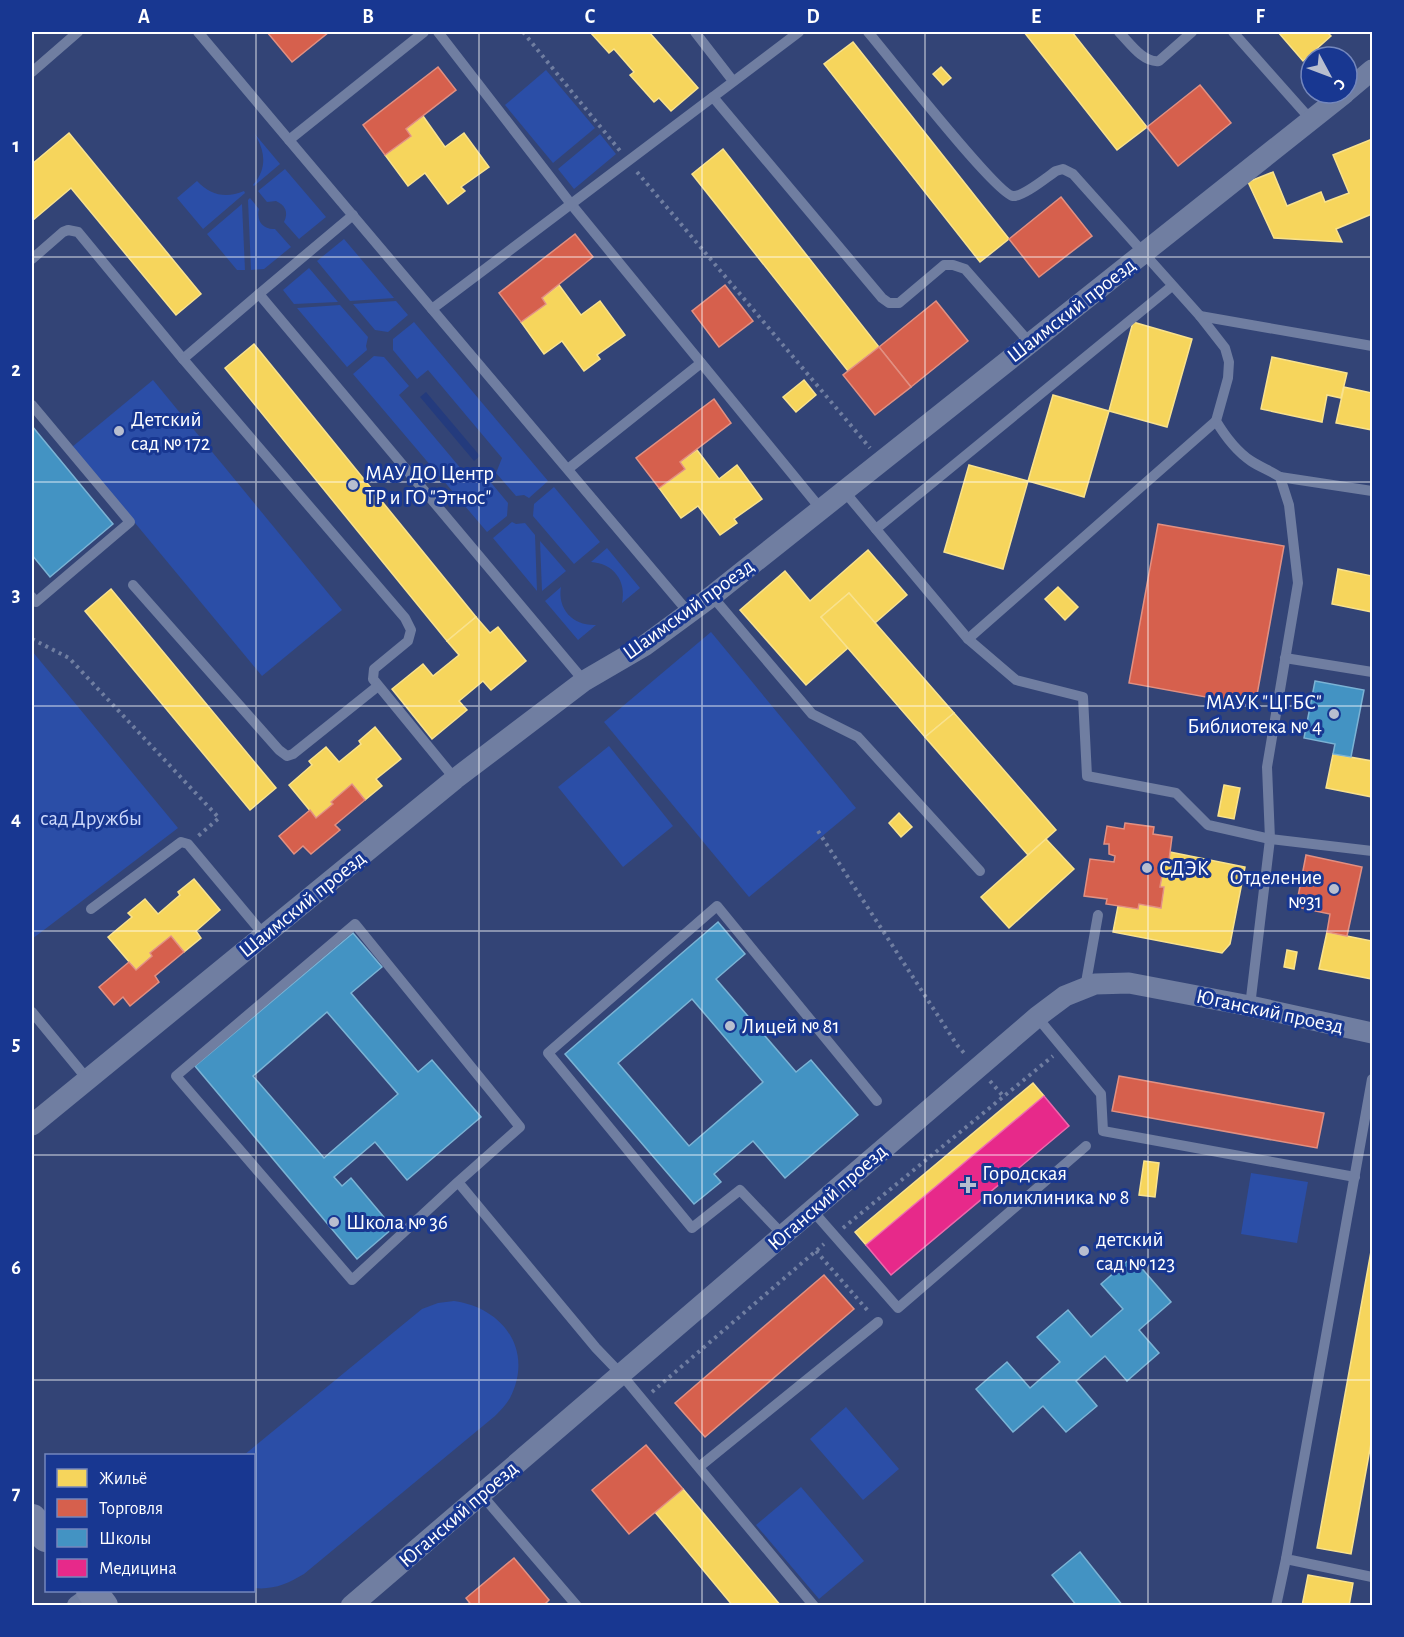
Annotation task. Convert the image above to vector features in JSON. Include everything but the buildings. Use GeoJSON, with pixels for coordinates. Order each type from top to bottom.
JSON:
{"type":"FeatureCollection","features":[{"type":"Feature","properties":{"kind":"main road"},"geometry":{"type":"LineString","coordinates":[[32,1519],[45,1536]]}},
{"type":"Feature","properties":{"kind":"street","name":"Шаимский проезд"},"geometry":{"type":"LineString","coordinates":[[1359,81],[1372,70]]}},
{"type":"Feature","properties":{"kind":"street","name":"Шаимский проезд"},"geometry":{"type":"LineString","coordinates":[[32,1125],[455,779],[584,681],[644,646],[712,596],[820,508],[1331,105]]}},
{"type":"Feature","properties":{"kind":"street","name":"Юганский проезд"},"geometry":{"type":"LineString","coordinates":[[351,1605],[1037,1017],[1065,996],[1095,984],[1129,983],[1250,1006],[1372,1033]]}},
{"type":"Feature","properties":{"kind":"lane"},"geometry":{"type":"LineString","coordinates":[[32,72],[78,32]]}},
{"type":"Feature","properties":{"kind":"lane"},"geometry":{"type":"LineString","coordinates":[[198,32],[689,613]]}},
{"type":"Feature","properties":{"kind":"lane"},"geometry":{"type":"LineString","coordinates":[[289,140],[424,32]]}},
{"type":"Feature","properties":{"kind":"lane"},"geometry":{"type":"LineString","coordinates":[[438,32],[571,204],[820,508]]}},
{"type":"Feature","properties":{"kind":"lane"},"geometry":{"type":"LineString","coordinates":[[695,32],[733,81]]}},
{"type":"Feature","properties":{"kind":"lane"},"geometry":{"type":"LineString","coordinates":[[432,309],[799,32]]}},
{"type":"Feature","properties":{"kind":"lane"},"geometry":{"type":"LineString","coordinates":[[868,32],[974,161],[1004,192],[1012,196],[1020,195],[1056,171],[1063,169],[1068,171],[1200,316],[1225,348],[1229,362],[1228,378],[1216,421],[968,639]]}},
{"type":"Feature","properties":{"kind":"lane"},"geometry":{"type":"LineString","coordinates":[[1119,32],[1142,55],[1153,62],[1159,61],[1192,32]]}},
{"type":"Feature","properties":{"kind":"lane"},"geometry":{"type":"LineString","coordinates":[[1233,32],[1312,121]]}},
{"type":"Feature","properties":{"kind":"lane"},"geometry":{"type":"LineString","coordinates":[[713,96],[882,298],[889,303],[899,303],[944,265],[954,265],[965,269],[1030,343]]}},
{"type":"Feature","properties":{"kind":"lane"},"geometry":{"type":"LineString","coordinates":[[183,359],[353,215]]}},
{"type":"Feature","properties":{"kind":"lane"},"geometry":{"type":"LineString","coordinates":[[32,259],[63,232],[68,230],[78,232],[183,359],[405,618],[411,630],[408,641],[374,669],[373,679],[455,779]]}},
{"type":"Feature","properties":{"kind":"lane"},"geometry":{"type":"LineString","coordinates":[[876,529],[1172,286]]}},
{"type":"Feature","properties":{"kind":"lane"},"geometry":{"type":"LineString","coordinates":[[259,294],[584,681]]}},
{"type":"Feature","properties":{"kind":"lane"},"geometry":{"type":"LineString","coordinates":[[1200,316],[1372,346]]}},
{"type":"Feature","properties":{"kind":"lane"},"geometry":{"type":"LineString","coordinates":[[567,469],[701,363]]}},
{"type":"Feature","properties":{"kind":"lane"},"geometry":{"type":"LineString","coordinates":[[32,405],[130,522],[36,602],[32,597]]}},
{"type":"Feature","properties":{"kind":"lane"},"geometry":{"type":"LineString","coordinates":[[1216,421],[1240,452],[1252,462],[1280,477],[1372,491]]}},
{"type":"Feature","properties":{"kind":"lane"},"geometry":{"type":"LineString","coordinates":[[1250,1006],[1270,839],[1267,767],[1298,582],[1290,515],[1280,477]]}},
{"type":"Feature","properties":{"kind":"lane"},"geometry":{"type":"LineString","coordinates":[[844,491],[968,639],[1016,680],[1083,697],[1087,776],[1176,793],[1208,825],[1270,839],[1372,851]]}},
{"type":"Feature","properties":{"kind":"lane"},"geometry":{"type":"LineString","coordinates":[[133,585],[279,750],[287,756],[293,754],[378,686]]}},
{"type":"Feature","properties":{"kind":"lane"},"geometry":{"type":"LineString","coordinates":[[712,596],[812,714],[858,736],[980,872]]}},
{"type":"Feature","properties":{"kind":"lane"},"geometry":{"type":"LineString","coordinates":[[1285,658],[1372,672]]}},
{"type":"Feature","properties":{"kind":"lane"},"geometry":{"type":"LineString","coordinates":[[91,909],[181,842],[188,844],[264,934]]}},
{"type":"Feature","properties":{"kind":"lane"},"geometry":{"type":"LineString","coordinates":[[783,1235],[740,1190],[692,1228],[548,1053],[717,906],[877,1101]]}},
{"type":"Feature","properties":{"kind":"lane"},"geometry":{"type":"LineString","coordinates":[[1085,988],[1098,915]]}},
{"type":"Feature","properties":{"kind":"lane"},"geometry":{"type":"LineString","coordinates":[[355,924],[520,1127],[458,1182],[352,1280],[176,1076],[355,924]]}},
{"type":"Feature","properties":{"kind":"lane"},"geometry":{"type":"LineString","coordinates":[[32,1012],[88,1080]]}},
{"type":"Feature","properties":{"kind":"lane"},"geometry":{"type":"LineString","coordinates":[[1037,1017],[1101,1094],[1103,1131],[1355,1177]]}},
{"type":"Feature","properties":{"kind":"lane"},"geometry":{"type":"LineString","coordinates":[[1276,1605],[1372,1080]]}},
{"type":"Feature","properties":{"kind":"lane"},"geometry":{"type":"LineString","coordinates":[[812,1210],[898,1308],[1086,1146]]}},
{"type":"Feature","properties":{"kind":"lane"},"geometry":{"type":"LineString","coordinates":[[458,1182],[814,1605]]}},
{"type":"Feature","properties":{"kind":"lane"},"geometry":{"type":"LineString","coordinates":[[699,1467],[878,1322]]}},
{"type":"Feature","properties":{"kind":"lane"},"geometry":{"type":"LineString","coordinates":[[481,1494],[577,1605]]}},
{"type":"Feature","properties":{"kind":"lane"},"geometry":{"type":"LineString","coordinates":[[1286,1559],[1372,1577]]}},
{"type":"Feature","properties":{"kind":"path"},"geometry":{"type":"LineString","coordinates":[[523,32],[628,161],[881,461]]}},
{"type":"Feature","properties":{"kind":"path"},"geometry":{"type":"LineString","coordinates":[[32,639],[69,658],[219,818],[188,844]]}},
{"type":"Feature","properties":{"kind":"path"},"geometry":{"type":"LineString","coordinates":[[818,831],[957,1046]]}},
{"type":"Feature","properties":{"kind":"path"},"geometry":{"type":"LineString","coordinates":[[643,1400],[834,1235],[1063,1048]]}},
{"type":"Feature","properties":{"kind":"path"},"geometry":{"type":"LineString","coordinates":[[816,1251],[878,1322]]}},
{"type":"Feature","properties":{"kind":"green space"},"geometry":{"type":"Polygon","coordinates":[[[546,70],[595,128],[553,163],[505,105],[546,70]]]}},
{"type":"Feature","properties":{"kind":"green space"},"geometry":{"type":"Polygon","coordinates":[[[254,133],[280,164],[254,186],[263,166],[263,159],[261,146],[254,133]]]}},
{"type":"Feature","properties":{"kind":"green space"},"geometry":{"type":"Polygon","coordinates":[[[600,134],[616,154],[574,189],[558,169],[600,134]]]}},
{"type":"Feature","properties":{"kind":"green space"},"geometry":{"type":"Polygon","coordinates":[[[285,169],[326,217],[299,239],[284,222],[286,212],[284,207],[276,201],[267,202],[258,191],[285,169]]]}},
{"type":"Feature","properties":{"kind":"green space"},"geometry":{"type":"Polygon","coordinates":[[[197,181],[207,190],[219,194],[231,195],[244,191],[245,193],[203,229],[177,198],[197,181]]]}},
{"type":"Feature","properties":{"kind":"green space"},"geometry":{"type":"Polygon","coordinates":[[[250,198],[259,209],[261,224],[275,229],[291,247],[264,269],[251,270],[248,200],[250,198]]]}},
{"type":"Feature","properties":{"kind":"green space"},"geometry":{"type":"Polygon","coordinates":[[[242,204],[245,270],[237,270],[207,234],[242,204]]]}},
{"type":"Feature","properties":{"kind":"green space"},"geometry":{"type":"Polygon","coordinates":[[[344,239],[394,298],[350,301],[317,261],[344,239]]]}},
{"type":"Feature","properties":{"kind":"green space"},"geometry":{"type":"Polygon","coordinates":[[[309,268],[338,302],[294,304],[283,290],[309,268]]]}},
{"type":"Feature","properties":{"kind":"green space"},"geometry":{"type":"Polygon","coordinates":[[[396,301],[408,315],[388,332],[375,330],[353,304],[396,301]]]}},
{"type":"Feature","properties":{"kind":"green space"},"geometry":{"type":"Polygon","coordinates":[[[340,305],[368,337],[367,350],[347,367],[297,308],[340,305]]]}},
{"type":"Feature","properties":{"kind":"green space"},"geometry":{"type":"Polygon","coordinates":[[[414,322],[548,481],[529,498],[524,495],[516,496],[496,473],[502,458],[428,370],[417,379],[393,350],[393,339],[414,322]]]}},
{"type":"Feature","properties":{"kind":"green space"},"geometry":{"type":"Polygon","coordinates":[[[374,356],[384,357],[409,386],[399,395],[473,483],[488,479],[508,503],[507,516],[487,532],[353,374],[374,356]]]}},
{"type":"Feature","properties":{"kind":"green space"},"geometry":{"type":"Polygon","coordinates":[[[153,380],[342,610],[262,676],[72,447],[153,380]]]}},
{"type":"Feature","properties":{"kind":"green space"},"geometry":{"type":"Polygon","coordinates":[[[554,487],[600,542],[574,564],[533,516],[534,504],[554,487]]]}},
{"type":"Feature","properties":{"kind":"green space"},"geometry":{"type":"Polygon","coordinates":[[[512,522],[525,523],[535,535],[537,591],[493,538],[512,522]]]}},
{"type":"Feature","properties":{"kind":"green space"},"geometry":{"type":"Polygon","coordinates":[[[540,541],[566,571],[542,591],[540,541]]]}},
{"type":"Feature","properties":{"kind":"green space"},"geometry":{"type":"Polygon","coordinates":[[[607,548],[640,588],[622,603],[622,587],[617,575],[606,566],[591,562],[607,548]]]}},
{"type":"Feature","properties":{"kind":"green space"},"geometry":{"type":"Polygon","coordinates":[[[561,587],[562,603],[569,615],[581,623],[596,625],[578,640],[545,601],[561,587]]]}},
{"type":"Feature","properties":{"kind":"green space"},"geometry":{"type":"Polygon","coordinates":[[[711,632],[856,808],[749,897],[604,722],[711,632]]]}},
{"type":"Feature","properties":{"kind":"green space","name":"сад Дружбы"},"geometry":{"type":"Polygon","coordinates":[[[32,651],[178,828],[32,939],[32,651]]]}},
{"type":"Feature","properties":{"kind":"green space"},"geometry":{"type":"Polygon","coordinates":[[[609,746],[673,826],[623,867],[558,787],[609,746]]]}},
{"type":"Feature","properties":{"kind":"green space"},"geometry":{"type":"Polygon","coordinates":[[[1251,1173],[1308,1182],[1297,1243],[1241,1234],[1251,1173]]]}},
{"type":"Feature","properties":{"kind":"green space"},"geometry":{"type":"Polygon","coordinates":[[[454,1301],[472,1305],[487,1312],[510,1334],[516,1348],[518,1364],[517,1381],[510,1398],[495,1416],[304,1574],[280,1586],[255,1588],[255,1454],[245,1454],[422,1309],[438,1303],[454,1301]]]}},
{"type":"Feature","properties":{"kind":"green space"},"geometry":{"type":"Polygon","coordinates":[[[846,1407],[899,1469],[863,1500],[810,1439],[846,1407]]]}},
{"type":"Feature","properties":{"kind":"green space"},"geometry":{"type":"Polygon","coordinates":[[[801,1487],[864,1561],[819,1599],[756,1525],[801,1487]]]}},
{"type":"Feature","properties":{"kind":"shaded area"},"geometry":{"type":"Polygon","coordinates":[[[426,392],[480,456],[474,461],[420,397],[426,392]]]}},
{"type":"Feature","properties":{"kind":"place","name":"Детский сад № 172"},"geometry":{"type":"Point","coordinates":[119,431]}},
{"type":"Feature","properties":{"kind":"place","name":"МАУ ДО Центр ТР и ГО \"Этнос\""},"geometry":{"type":"Point","coordinates":[353,485]}},
{"type":"Feature","properties":{"kind":"place","name":"МАУК \"ЦГБС\" Библиотека № 4"},"geometry":{"type":"Point","coordinates":[1334,714]}},
{"type":"Feature","properties":{"kind":"place","name":"СДЭК"},"geometry":{"type":"Point","coordinates":[1147,868]}},
{"type":"Feature","properties":{"kind":"place","name":"Отделение №31"},"geometry":{"type":"Point","coordinates":[1334,889]}},
{"type":"Feature","properties":{"kind":"place","name":"Лицей № 81"},"geometry":{"type":"Point","coordinates":[730,1026]}},
{"type":"Feature","properties":{"kind":"place","name":"Городская поликлиника № 8"},"geometry":{"type":"Point","coordinates":[968,1185]}},
{"type":"Feature","properties":{"kind":"place","name":"Школа № 36"},"geometry":{"type":"Point","coordinates":[334,1222]}},
{"type":"Feature","properties":{"kind":"place","name":"детский сад № 123"},"geometry":{"type":"Point","coordinates":[1084,1251]}}]}
